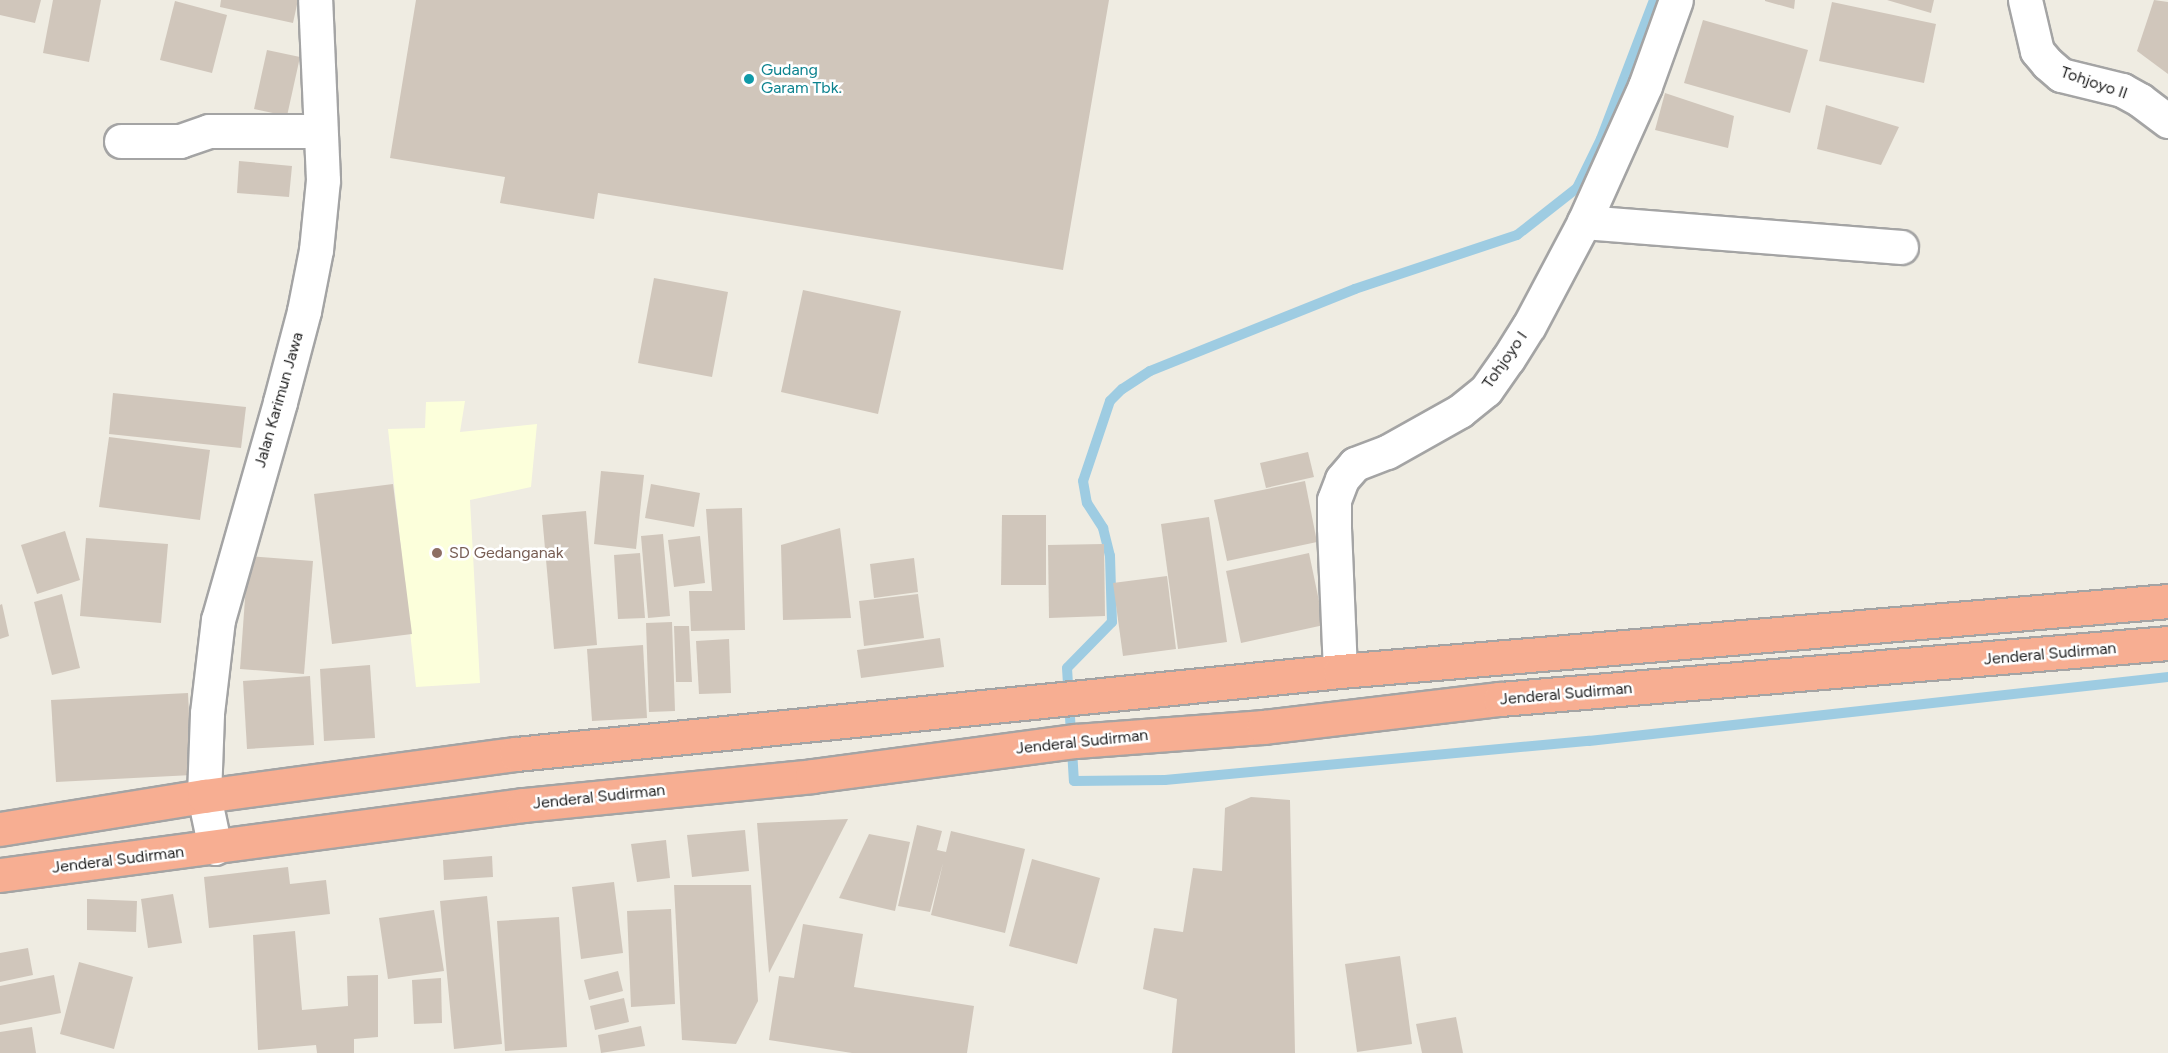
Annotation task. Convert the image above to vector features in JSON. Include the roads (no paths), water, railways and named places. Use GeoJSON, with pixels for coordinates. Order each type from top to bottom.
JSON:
{"type":"FeatureCollection","features":[{"type":"Feature","properties":{"kind":"highway"},"geometry":{"type":"LineString","coordinates":[[0,829],[204,796],[516,754],[1340,671],[2168,601]]}},
{"type":"Feature","properties":{"kind":"highway"},"geometry":{"type":"LineString","coordinates":[[2029,611],[2034,655]]}},
{"type":"Feature","properties":{"kind":"highway","name":"Jenderal Sudirman"},"geometry":{"type":"LineString","coordinates":[[0,875],[524,805],[812,776],[1076,741],[1264,727],[1500,699],[2168,643]]}},
{"type":"Feature","properties":{"kind":"highway"},"geometry":{"type":"LineString","coordinates":[[1260,679],[1264,727]]}},
{"type":"Feature","properties":{"kind":"street","name":"Jalan Karimun Jawa"},"geometry":{"type":"LineString","coordinates":[[215,848],[204,796],[207,713],[218,620],[304,310],[315,250],[323,180],[315,0]]}},
{"type":"Feature","properties":{"kind":"street","name":"Tohjoyo I"},"geometry":{"type":"LineString","coordinates":[[1340,671],[1334,500],[1342,479],[1355,464],[1387,452],[1460,411],[1486,390],[1529,326],[1584,222],[1645,86],[1676,0]]}},
{"type":"Feature","properties":{"kind":"street","name":"Tohjoyo II"},"geometry":{"type":"LineString","coordinates":[[2025,0],[2037,51],[2061,75],[2122,90],[2168,121]]}},
{"type":"Feature","properties":{"kind":"street"},"geometry":{"type":"LineString","coordinates":[[121,141],[180,141],[209,131],[320,131]]}},
{"type":"Feature","properties":{"kind":"street"},"geometry":{"type":"LineString","coordinates":[[1584,222],[1901,247]]}},
{"type":"Feature","properties":{"kind":"waterway"},"geometry":{"type":"LineString","coordinates":[[1654,0],[1601,139],[1577,188],[1517,235],[1355,289],[1150,371],[1122,389],[1110,401],[1083,481],[1087,503],[1103,528],[1110,556],[1112,622],[1067,668],[1074,781],[1165,780],[1589,741],[2168,677]]}},
{"type":"Feature","properties":{"kind":"place","name":"Gudang Garam Tbk."},"geometry":{"type":"Point","coordinates":[749,79]}},
{"type":"Feature","properties":{"kind":"place","name":"SD Gedanganak"},"geometry":{"type":"Point","coordinates":[437,553]}}]}
